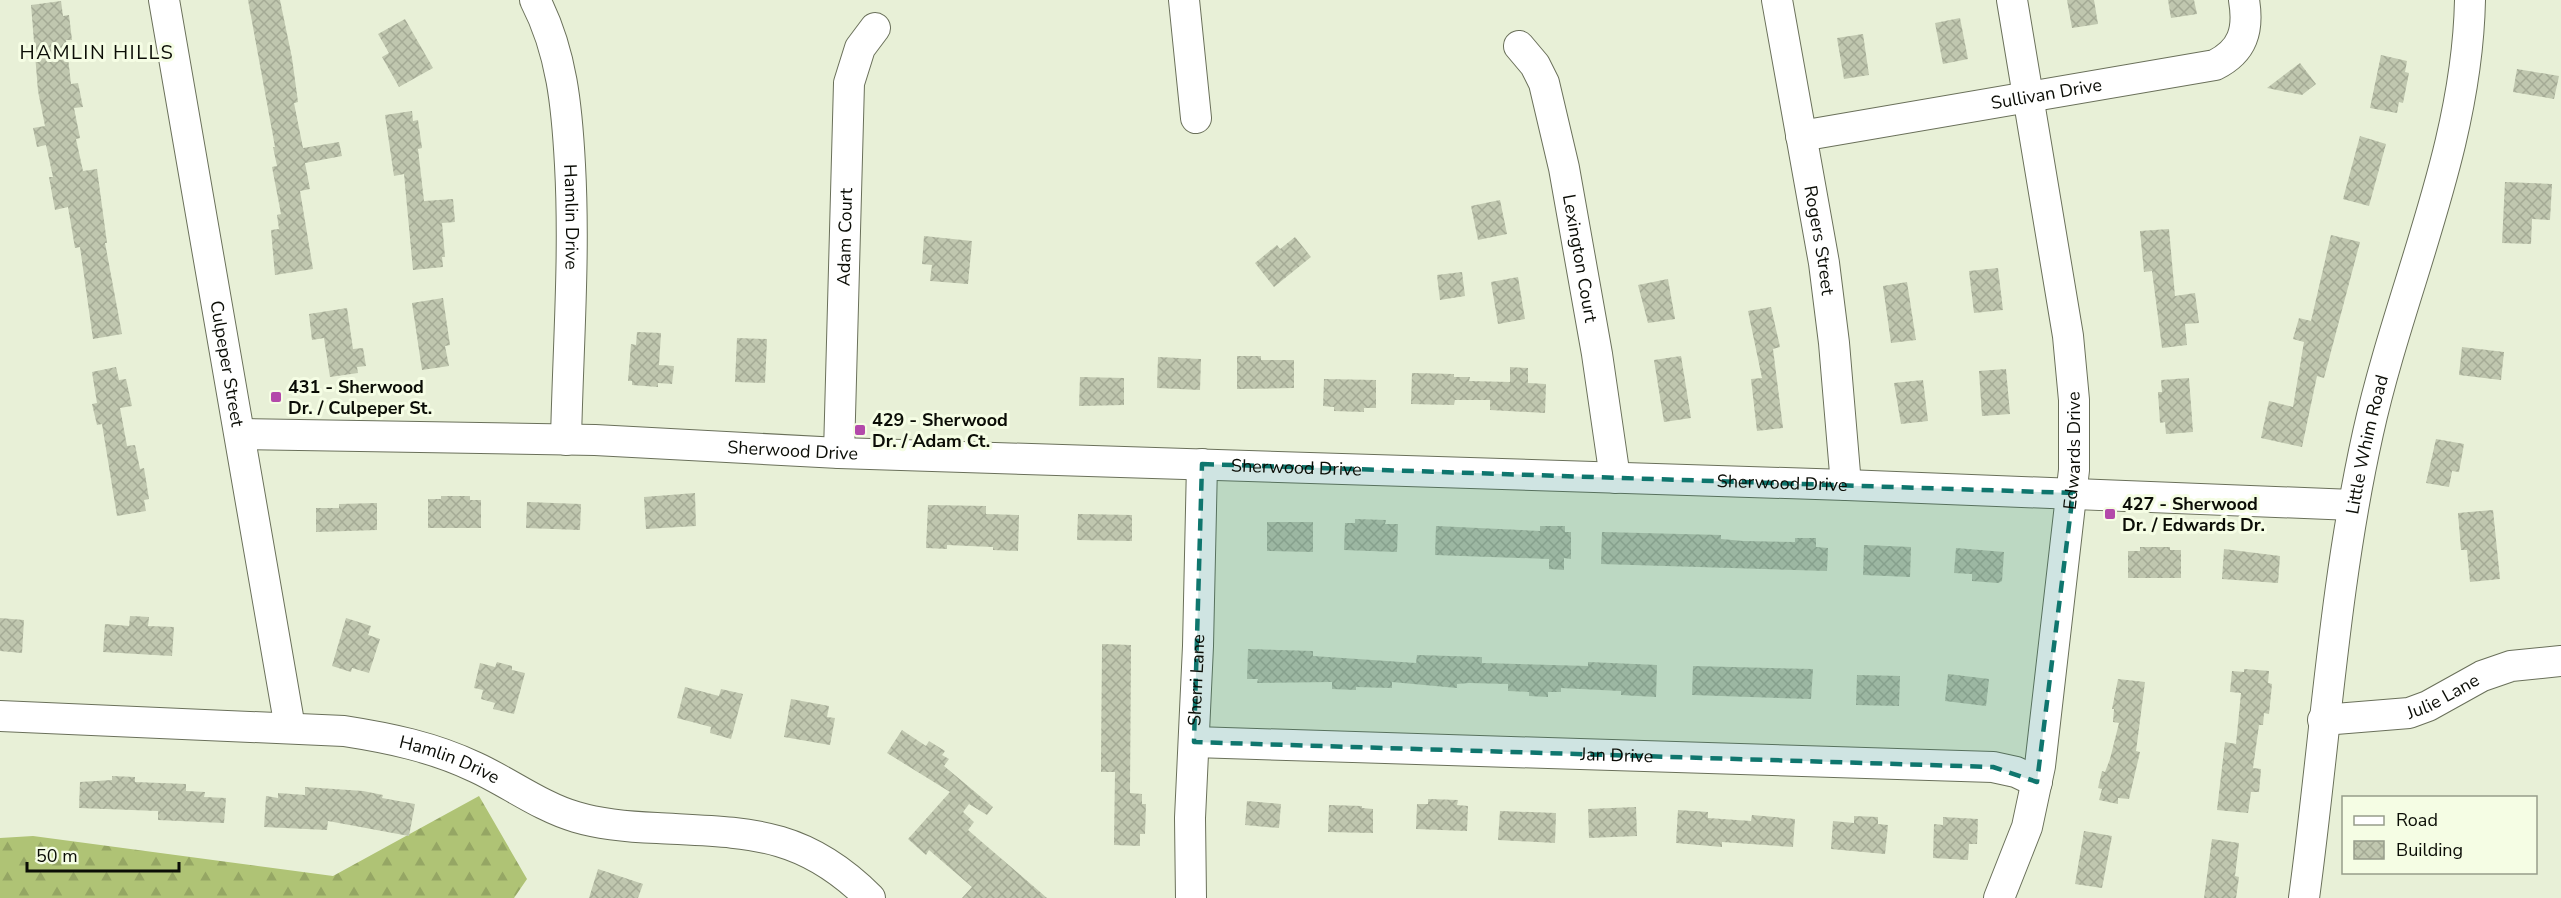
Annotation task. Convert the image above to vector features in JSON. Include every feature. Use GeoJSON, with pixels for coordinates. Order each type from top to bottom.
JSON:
{"type":"FeatureCollection","features":[{"type":"Feature","properties":{"kind":"street","name":"Culpeper Street"},"geometry":{"type":"LineString","coordinates":[[164,0],[291,729]]}},
{"type":"Feature","properties":{"kind":"street","name":"Hamlin Drive"},"geometry":{"type":"LineString","coordinates":[[535,0],[552,40],[562,78],[567,110],[572,212],[566,440]]}},
{"type":"Feature","properties":{"kind":"street"},"geometry":{"type":"LineString","coordinates":[[1184,0],[1196,118]]}},
{"type":"Feature","properties":{"kind":"street","name":"Rogers Street"},"geometry":{"type":"LineString","coordinates":[[1777,0],[1826,275],[1846,485]]}},
{"type":"Feature","properties":{"kind":"street","name":"Edwards Drive"},"geometry":{"type":"LineString","coordinates":[[1999,898],[2027,827],[2037,782],[2073,493],[2074,400],[2068,336],[2030,97],[2012,0]]}},
{"type":"Feature","properties":{"kind":"street","name":"Sullivan Drive"},"geometry":{"type":"LineString","coordinates":[[1801,136],[2215,65],[2228,58],[2240,44],[2247,19],[2244,0]]}},
{"type":"Feature","properties":{"kind":"street","name":"Little Whim Road"},"geometry":{"type":"LineString","coordinates":[[2304,898],[2323,720],[2353,505],[2369,430],[2449,153],[2461,98],[2470,0]]}},
{"type":"Feature","properties":{"kind":"street","name":"Adam Court"},"geometry":{"type":"LineString","coordinates":[[839,453],[849,82],[860,48],[875,28]]}},
{"type":"Feature","properties":{"kind":"street","name":"Lexington Court"},"geometry":{"type":"LineString","coordinates":[[1519,46],[1535,65],[1544,83],[1564,168],[1615,478]]}},
{"type":"Feature","properties":{"kind":"street","name":"Sherwood Drive"},"geometry":{"type":"LineString","coordinates":[[241,434],[566,440],[839,453],[1846,485],[2353,505]]}},
{"type":"Feature","properties":{"kind":"street","name":"Sherri Lane"},"geometry":{"type":"LineString","coordinates":[[1191,898],[1202,464]]}},
{"type":"Feature","properties":{"kind":"street","name":"Julie Lane"},"geometry":{"type":"LineString","coordinates":[[2323,720],[2409,713],[2428,706],[2482,676],[2501,669],[2561,661]]}},
{"type":"Feature","properties":{"kind":"street","name":"Hamlin Drive"},"geometry":{"type":"LineString","coordinates":[[0,716],[344,731],[422,746],[471,765],[567,814],[594,823],[750,833],[780,840],[809,852],[836,868],[870,898]]}},
{"type":"Feature","properties":{"kind":"street","name":"Jan Drive"},"geometry":{"type":"LineString","coordinates":[[1194,742],[1993,767],[2016,772],[2037,782]]}},
{"type":"Feature","properties":{"kind":"highlighted area"},"geometry":{"type":"Polygon","coordinates":[[[1202,464],[2073,493],[2037,782],[1993,767],[1194,742],[1202,464]]]}},
{"type":"Feature","properties":{"kind":"green space"},"geometry":{"type":"Polygon","coordinates":[[[479,796],[527,879],[514,898],[0,898],[0,838],[33,836],[333,876],[479,796]]]}},
{"type":"Feature","properties":{"kind":"building"},"geometry":{"type":"Polygon","coordinates":[[[248,0],[280,0],[292,58],[298,102],[294,103],[303,148],[339,142],[342,156],[305,163],[310,189],[300,191],[313,269],[275,275],[271,230],[279,229],[277,215],[281,214],[272,167],[277,166],[248,0]]]}},
{"type":"Feature","properties":{"kind":"building"},"geometry":{"type":"Polygon","coordinates":[[[2067,0],[2094,0],[2098,24],[2072,28],[2067,0]]]}},
{"type":"Feature","properties":{"kind":"building"},"geometry":{"type":"Polygon","coordinates":[[[2168,0],[2194,0],[2197,14],[2171,18],[2168,0]]]}},
{"type":"Feature","properties":{"kind":"building"},"geometry":{"type":"Polygon","coordinates":[[[61,1],[63,16],[69,15],[72,40],[66,40],[71,84],[78,83],[83,107],[74,108],[80,138],[76,139],[83,171],[97,169],[107,243],[105,243],[122,334],[93,339],[80,247],[75,248],[68,207],[55,210],[49,177],[53,177],[46,145],[37,147],[33,128],[45,126],[38,91],[31,5],[61,1]]]}},
{"type":"Feature","properties":{"kind":"building"},"geometry":{"type":"Polygon","coordinates":[[[1960,18],[1968,59],[1943,64],[1935,23],[1960,18]]]}},
{"type":"Feature","properties":{"kind":"building"},"geometry":{"type":"Polygon","coordinates":[[[405,19],[433,68],[399,87],[382,57],[389,53],[378,34],[405,19]]]}},
{"type":"Feature","properties":{"kind":"building"},"geometry":{"type":"Polygon","coordinates":[[[1863,34],[1869,75],[1844,79],[1837,38],[1863,34]]]}},
{"type":"Feature","properties":{"kind":"building"},"geometry":{"type":"Polygon","coordinates":[[[2381,55],[2407,61],[2405,72],[2409,73],[2403,103],[2399,102],[2397,113],[2370,108],[2381,55]]]}},
{"type":"Feature","properties":{"kind":"building"},"geometry":{"type":"Polygon","coordinates":[[[2300,63],[2316,84],[2302,95],[2267,88],[2300,63]]]}},
{"type":"Feature","properties":{"kind":"building"},"geometry":{"type":"Polygon","coordinates":[[[2517,69],[2559,76],[2554,99],[2513,92],[2517,69]]]}},
{"type":"Feature","properties":{"kind":"building"},"geometry":{"type":"Polygon","coordinates":[[[412,111],[413,121],[418,120],[422,148],[418,149],[424,201],[453,199],[455,222],[442,223],[445,257],[442,257],[443,267],[413,270],[404,174],[394,176],[385,115],[412,111]]]}},
{"type":"Feature","properties":{"kind":"building"},"geometry":{"type":"Polygon","coordinates":[[[2360,136],[2386,144],[2369,206],[2343,199],[2360,136]]]}},
{"type":"Feature","properties":{"kind":"building"},"geometry":{"type":"Polygon","coordinates":[[[2505,182],[2552,184],[2550,220],[2532,219],[2531,244],[2502,243],[2505,182]]]}},
{"type":"Feature","properties":{"kind":"building"},"geometry":{"type":"Polygon","coordinates":[[[1500,200],[1507,234],[1478,240],[1471,206],[1500,200]]]}},
{"type":"Feature","properties":{"kind":"building"},"geometry":{"type":"Polygon","coordinates":[[[2169,229],[2175,296],[2195,293],[2199,323],[2185,324],[2187,345],[2162,348],[2152,271],[2144,272],[2140,231],[2169,229]]]}},
{"type":"Feature","properties":{"kind":"building"},"geometry":{"type":"Polygon","coordinates":[[[2331,235],[2360,242],[2324,378],[2317,376],[2302,447],[2261,438],[2269,401],[2293,407],[2304,342],[2293,339],[2299,318],[2311,321],[2331,235]]]}},
{"type":"Feature","properties":{"kind":"building"},"geometry":{"type":"Polygon","coordinates":[[[924,236],[972,241],[968,284],[930,281],[932,265],[922,264],[924,236]]]}},
{"type":"Feature","properties":{"kind":"building"},"geometry":{"type":"Polygon","coordinates":[[[1295,237],[1311,257],[1274,287],[1255,263],[1277,245],[1280,249],[1295,237]]]}},
{"type":"Feature","properties":{"kind":"building"},"geometry":{"type":"Polygon","coordinates":[[[1998,268],[2003,310],[1974,313],[1969,271],[1998,268]]]}},
{"type":"Feature","properties":{"kind":"building"},"geometry":{"type":"Polygon","coordinates":[[[1462,272],[1465,296],[1440,300],[1437,275],[1462,272]]]}},
{"type":"Feature","properties":{"kind":"building"},"geometry":{"type":"Polygon","coordinates":[[[1518,277],[1525,319],[1498,324],[1491,282],[1518,277]]]}},
{"type":"Feature","properties":{"kind":"building"},"geometry":{"type":"Polygon","coordinates":[[[1668,279],[1675,319],[1648,323],[1638,285],[1668,279]]]}},
{"type":"Feature","properties":{"kind":"building"},"geometry":{"type":"Polygon","coordinates":[[[1907,282],[1916,340],[1891,343],[1883,286],[1907,282]]]}},
{"type":"Feature","properties":{"kind":"building"},"geometry":{"type":"Polygon","coordinates":[[[443,298],[450,345],[445,346],[449,366],[422,370],[412,303],[443,298]]]}},
{"type":"Feature","properties":{"kind":"building"},"geometry":{"type":"Polygon","coordinates":[[[1771,307],[1780,347],[1773,349],[1783,428],[1757,431],[1751,379],[1762,378],[1748,311],[1771,307]]]}},
{"type":"Feature","properties":{"kind":"building"},"geometry":{"type":"Polygon","coordinates":[[[347,308],[353,349],[363,348],[366,366],[357,367],[358,373],[330,377],[324,338],[312,340],[309,314],[347,308]]]}},
{"type":"Feature","properties":{"kind":"building"},"geometry":{"type":"Polygon","coordinates":[[[637,332],[661,333],[659,365],[674,366],[672,384],[658,383],[658,387],[632,385],[632,381],[628,381],[631,344],[636,345],[637,332]]]}},
{"type":"Feature","properties":{"kind":"building"},"geometry":{"type":"Polygon","coordinates":[[[737,338],[767,339],[765,383],[735,382],[737,338]]]}},
{"type":"Feature","properties":{"kind":"building"},"geometry":{"type":"Polygon","coordinates":[[[2462,347],[2504,352],[2501,380],[2459,375],[2462,347]]]}},
{"type":"Feature","properties":{"kind":"building"},"geometry":{"type":"Polygon","coordinates":[[[1237,356],[1261,356],[1261,360],[1294,360],[1294,388],[1237,389],[1237,356]]]}},
{"type":"Feature","properties":{"kind":"building"},"geometry":{"type":"Polygon","coordinates":[[[1681,356],[1691,418],[1664,422],[1654,360],[1681,356]]]}},
{"type":"Feature","properties":{"kind":"building"},"geometry":{"type":"Polygon","coordinates":[[[1158,357],[1201,359],[1200,390],[1157,388],[1158,357]]]}},
{"type":"Feature","properties":{"kind":"building"},"geometry":{"type":"Polygon","coordinates":[[[116,367],[119,380],[126,379],[132,406],[120,408],[127,446],[135,445],[140,469],[144,468],[149,499],[144,500],[146,511],[117,516],[102,424],[97,425],[92,404],[97,403],[92,372],[116,367]]]}},
{"type":"Feature","properties":{"kind":"building"},"geometry":{"type":"Polygon","coordinates":[[[1510,367],[1528,368],[1528,383],[1546,384],[1545,413],[1490,410],[1490,400],[1455,400],[1454,405],[1411,404],[1412,373],[1454,374],[1454,377],[1470,377],[1469,381],[1510,382],[1510,367]]]}},
{"type":"Feature","properties":{"kind":"building"},"geometry":{"type":"Polygon","coordinates":[[[2006,369],[2010,414],[1982,416],[1979,371],[2006,369]]]}},
{"type":"Feature","properties":{"kind":"building"},"geometry":{"type":"Polygon","coordinates":[[[1080,377],[1124,378],[1124,405],[1079,406],[1080,377]]]}},
{"type":"Feature","properties":{"kind":"building"},"geometry":{"type":"Polygon","coordinates":[[[2189,378],[2193,432],[2166,434],[2165,422],[2160,423],[2158,392],[2162,392],[2161,380],[2189,378]]]}},
{"type":"Feature","properties":{"kind":"building"},"geometry":{"type":"Polygon","coordinates":[[[1324,379],[1376,380],[1376,408],[1364,408],[1364,412],[1334,411],[1334,407],[1323,406],[1324,379]]]}},
{"type":"Feature","properties":{"kind":"building"},"geometry":{"type":"Polygon","coordinates":[[[1923,380],[1928,421],[1901,424],[1894,383],[1923,380]]]}},
{"type":"Feature","properties":{"kind":"building"},"geometry":{"type":"Polygon","coordinates":[[[2436,439],[2464,444],[2459,472],[2452,471],[2449,487],[2426,483],[2436,439]]]}},
{"type":"Feature","properties":{"kind":"building"},"geometry":{"type":"Polygon","coordinates":[[[695,493],[696,526],[646,529],[644,497],[695,493]]]}},
{"type":"Feature","properties":{"kind":"building"},"geometry":{"type":"Polygon","coordinates":[[[441,496],[470,496],[470,500],[481,500],[481,528],[428,528],[428,499],[441,499],[441,496]]]}},
{"type":"Feature","properties":{"kind":"building"},"geometry":{"type":"Polygon","coordinates":[[[527,502],[581,504],[580,530],[526,528],[527,502]]]}},
{"type":"Feature","properties":{"kind":"building"},"geometry":{"type":"Polygon","coordinates":[[[377,503],[377,530],[316,532],[316,508],[339,508],[339,504],[377,503]]]}},
{"type":"Feature","properties":{"kind":"building"},"geometry":{"type":"Polygon","coordinates":[[[928,505],[986,506],[986,514],[1019,515],[1018,551],[993,550],[993,547],[947,545],[947,549],[926,548],[928,505]]]}},
{"type":"Feature","properties":{"kind":"building"},"geometry":{"type":"Polygon","coordinates":[[[2493,510],[2500,579],[2470,582],[2467,550],[2461,550],[2458,513],[2493,510]]]}},
{"type":"Feature","properties":{"kind":"building"},"geometry":{"type":"Polygon","coordinates":[[[1078,514],[1132,515],[1132,541],[1077,540],[1078,514]]]}},
{"type":"Feature","properties":{"kind":"building"},"geometry":{"type":"Polygon","coordinates":[[[1355,519],[1386,520],[1385,524],[1398,524],[1397,552],[1344,550],[1345,523],[1355,523],[1355,519]]]}},
{"type":"Feature","properties":{"kind":"building"},"geometry":{"type":"Polygon","coordinates":[[[1267,522],[1313,522],[1313,552],[1267,551],[1267,522]]]}},
{"type":"Feature","properties":{"kind":"building"},"geometry":{"type":"Polygon","coordinates":[[[1436,526],[1540,531],[1540,526],[1565,526],[1565,532],[1571,532],[1571,559],[1564,558],[1564,570],[1549,569],[1549,559],[1435,555],[1436,526]]]}},
{"type":"Feature","properties":{"kind":"building"},"geometry":{"type":"Polygon","coordinates":[[[1602,532],[1721,535],[1721,539],[1743,541],[1795,542],[1795,538],[1816,538],[1816,547],[1828,548],[1827,571],[1601,564],[1602,532]]]}},
{"type":"Feature","properties":{"kind":"building"},"geometry":{"type":"Polygon","coordinates":[[[1864,545],[1911,547],[1910,577],[1863,575],[1864,545]]]}},
{"type":"Feature","properties":{"kind":"building"},"geometry":{"type":"Polygon","coordinates":[[[2140,547],[2170,547],[2170,550],[2181,550],[2181,578],[2128,578],[2128,551],[2140,551],[2140,547]]]}},
{"type":"Feature","properties":{"kind":"building"},"geometry":{"type":"Polygon","coordinates":[[[1956,548],[2004,552],[2002,581],[1998,583],[1972,581],[1972,574],[1954,573],[1956,548]]]}},
{"type":"Feature","properties":{"kind":"building"},"geometry":{"type":"Polygon","coordinates":[[[2224,549],[2280,556],[2278,583],[2222,579],[2224,549]]]}},
{"type":"Feature","properties":{"kind":"building"},"geometry":{"type":"Polygon","coordinates":[[[130,616],[149,617],[148,626],[174,627],[172,656],[103,652],[105,624],[129,626],[130,616]]]}},
{"type":"Feature","properties":{"kind":"building"},"geometry":{"type":"Polygon","coordinates":[[[0,618],[24,620],[22,653],[0,651],[0,618]]]}},
{"type":"Feature","properties":{"kind":"building"},"geometry":{"type":"Polygon","coordinates":[[[346,618],[371,626],[368,635],[380,639],[369,673],[352,668],[351,672],[332,666],[346,618]]]}},
{"type":"Feature","properties":{"kind":"building"},"geometry":{"type":"Polygon","coordinates":[[[1102,644],[1131,645],[1130,793],[1142,794],[1142,804],[1146,804],[1145,834],[1140,834],[1140,846],[1114,845],[1115,772],[1101,772],[1102,644]]]}},
{"type":"Feature","properties":{"kind":"building"},"geometry":{"type":"Polygon","coordinates":[[[1248,649],[1313,651],[1313,656],[1416,663],[1417,655],[1482,657],[1482,663],[1588,666],[1588,662],[1657,665],[1656,697],[1621,695],[1621,691],[1561,688],[1561,692],[1548,692],[1548,697],[1529,696],[1529,692],[1508,691],[1508,684],[1469,683],[1457,684],[1457,688],[1392,682],[1392,688],[1356,687],[1356,690],[1332,689],[1332,682],[1257,683],[1258,679],[1247,679],[1248,649]]]}},
{"type":"Feature","properties":{"kind":"building"},"geometry":{"type":"Polygon","coordinates":[[[497,662],[512,666],[512,670],[525,673],[514,714],[493,709],[495,703],[481,699],[483,690],[474,688],[480,663],[495,667],[497,662]]]}},
{"type":"Feature","properties":{"kind":"building"},"geometry":{"type":"Polygon","coordinates":[[[1693,666],[1813,669],[1811,699],[1692,695],[1693,666]]]}},
{"type":"Feature","properties":{"kind":"building"},"geometry":{"type":"Polygon","coordinates":[[[2244,669],[2269,671],[2268,683],[2272,684],[2269,714],[2264,713],[2263,725],[2259,725],[2253,768],[2261,769],[2259,792],[2251,792],[2248,813],[2217,810],[2225,742],[2236,744],[2241,693],[2230,692],[2232,671],[2244,672],[2244,669]]]}},
{"type":"Feature","properties":{"kind":"building"},"geometry":{"type":"Polygon","coordinates":[[[1948,674],[1989,679],[1986,706],[1945,701],[1948,674]]]}},
{"type":"Feature","properties":{"kind":"building"},"geometry":{"type":"Polygon","coordinates":[[[1857,675],[1900,676],[1899,706],[1856,705],[1857,675]]]}},
{"type":"Feature","properties":{"kind":"building"},"geometry":{"type":"Polygon","coordinates":[[[2118,679],[2145,682],[2136,751],[2140,752],[2129,799],[2118,798],[2118,804],[2099,800],[2102,789],[2098,788],[2102,771],[2105,772],[2110,759],[2119,723],[2113,722],[2114,709],[2112,709],[2118,679]]]}},
{"type":"Feature","properties":{"kind":"building"},"geometry":{"type":"Polygon","coordinates":[[[685,687],[719,696],[721,689],[743,694],[731,739],[710,733],[711,727],[677,718],[685,687]]]}},
{"type":"Feature","properties":{"kind":"building"},"geometry":{"type":"Polygon","coordinates":[[[791,699],[829,706],[827,717],[835,718],[830,745],[784,737],[791,699]]]}},
{"type":"Feature","properties":{"kind":"building"},"geometry":{"type":"Polygon","coordinates":[[[902,730],[926,746],[929,741],[945,751],[942,755],[949,759],[944,766],[993,807],[987,815],[969,804],[963,812],[974,822],[968,830],[1047,898],[962,898],[972,887],[929,850],[926,855],[908,839],[950,792],[887,753],[902,730]]]}},
{"type":"Feature","properties":{"kind":"building"},"geometry":{"type":"Polygon","coordinates":[[[112,776],[135,777],[135,782],[186,784],[186,791],[205,792],[204,797],[226,798],[224,823],[158,820],[158,811],[79,808],[80,782],[112,780],[112,776]]]}},
{"type":"Feature","properties":{"kind":"building"},"geometry":{"type":"Polygon","coordinates":[[[305,787],[363,791],[383,795],[382,798],[415,804],[409,836],[328,821],[327,830],[264,827],[266,796],[278,798],[278,793],[305,795],[305,787]]]}},
{"type":"Feature","properties":{"kind":"building"},"geometry":{"type":"Polygon","coordinates":[[[1428,799],[1458,800],[1457,805],[1468,806],[1467,831],[1416,829],[1417,804],[1428,804],[1428,799]]]}},
{"type":"Feature","properties":{"kind":"building"},"geometry":{"type":"Polygon","coordinates":[[[1247,801],[1281,804],[1279,828],[1245,825],[1247,801]]]}},
{"type":"Feature","properties":{"kind":"building"},"geometry":{"type":"Polygon","coordinates":[[[1329,805],[1362,806],[1362,808],[1373,809],[1373,833],[1328,832],[1329,805]]]}},
{"type":"Feature","properties":{"kind":"building"},"geometry":{"type":"Polygon","coordinates":[[[1636,807],[1637,836],[1589,838],[1588,809],[1636,807]]]}},
{"type":"Feature","properties":{"kind":"building"},"geometry":{"type":"Polygon","coordinates":[[[1678,810],[1708,812],[1708,818],[1751,821],[1752,815],[1795,819],[1793,847],[1722,842],[1722,847],[1676,843],[1678,810]]]}},
{"type":"Feature","properties":{"kind":"building"},"geometry":{"type":"Polygon","coordinates":[[[1500,811],[1556,813],[1555,843],[1498,840],[1500,811]]]}},
{"type":"Feature","properties":{"kind":"building"},"geometry":{"type":"Polygon","coordinates":[[[1854,816],[1878,817],[1878,824],[1888,825],[1885,854],[1831,849],[1833,821],[1854,823],[1854,816]]]}},
{"type":"Feature","properties":{"kind":"building"},"geometry":{"type":"Polygon","coordinates":[[[1943,817],[1978,819],[1977,844],[1969,844],[1968,860],[1933,858],[1934,824],[1943,825],[1943,817]]]}},
{"type":"Feature","properties":{"kind":"building"},"geometry":{"type":"Polygon","coordinates":[[[2084,831],[2112,836],[2102,888],[2075,884],[2084,831]]]}},
{"type":"Feature","properties":{"kind":"building"},"geometry":{"type":"Polygon","coordinates":[[[2212,839],[2239,843],[2235,876],[2239,877],[2236,898],[2204,898],[2212,839]]]}},
{"type":"Feature","properties":{"kind":"building"},"geometry":{"type":"Polygon","coordinates":[[[598,869],[643,884],[638,898],[589,898],[598,869]]]}},
{"type":"Feature","properties":{"kind":"place","name":"431 - Sherwood Dr. / Culpeper St."},"geometry":{"type":"Point","coordinates":[276,397]}},
{"type":"Feature","properties":{"kind":"place","name":"429 - Sherwood Dr. / Adam Ct."},"geometry":{"type":"Point","coordinates":[860,430]}},
{"type":"Feature","properties":{"kind":"place","name":"427 - Sherwood Dr. / Edwards Dr."},"geometry":{"type":"Point","coordinates":[2110,514]}},
{"type":"Feature","properties":{"kind":"district","name":"HAMLIN HILLS"},"geometry":{"type":"Point","coordinates":[97,52]}}]}
